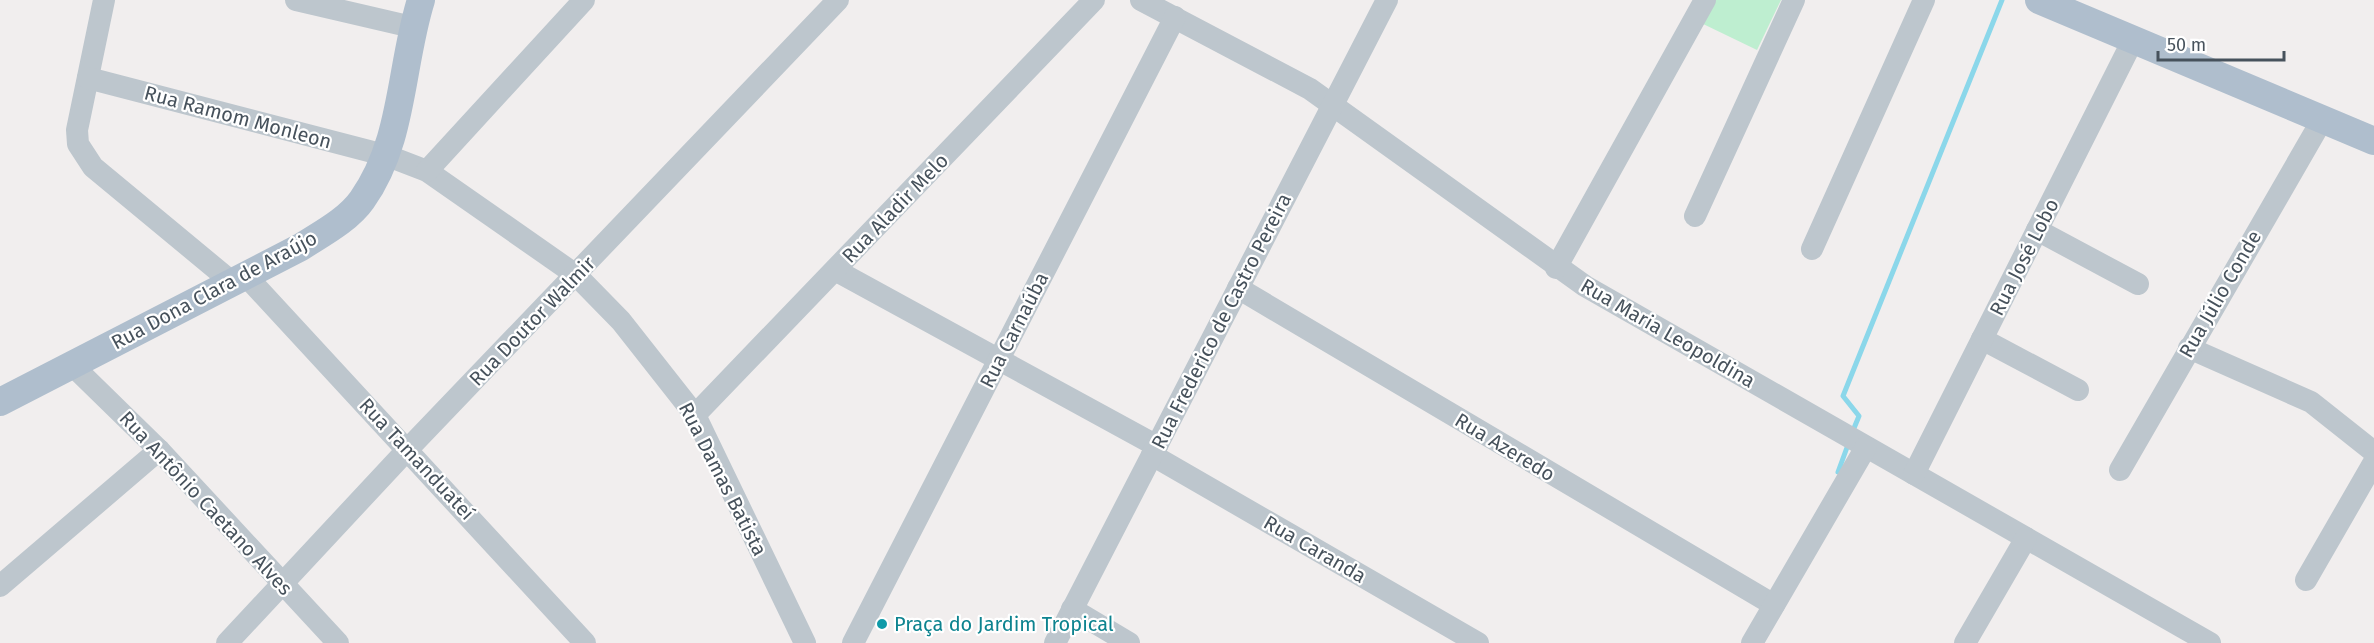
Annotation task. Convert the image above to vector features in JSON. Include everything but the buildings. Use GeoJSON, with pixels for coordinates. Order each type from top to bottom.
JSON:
{"type":"FeatureCollection","features":[{"type":"Feature","properties":{"kind":"main road","name":"Rua Dona Clara de Araújo"},"geometry":{"type":"LineString","coordinates":[[0,402],[301,247],[362,202],[387,156],[398,112],[412,27],[421,0]]}},
{"type":"Feature","properties":{"kind":"main road"},"geometry":{"type":"LineString","coordinates":[[2038,0],[2080,8],[2133,40],[2374,141]]}},
{"type":"Feature","properties":{"kind":"street","name":"Rua Tamanduateí"},"geometry":{"type":"LineString","coordinates":[[104,0],[76,130],[78,144],[84,155],[93,167],[240,280],[407,450],[585,643]]}},
{"type":"Feature","properties":{"kind":"street"},"geometry":{"type":"LineString","coordinates":[[296,0],[412,27]]}},
{"type":"Feature","properties":{"kind":"street"},"geometry":{"type":"LineString","coordinates":[[387,156],[427,171],[584,0]]}},
{"type":"Feature","properties":{"kind":"street","name":"Rua Doutor Walmir"},"geometry":{"type":"LineString","coordinates":[[227,643],[407,450],[838,0]]}},
{"type":"Feature","properties":{"kind":"street","name":"Rua Aladir Melo"},"geometry":{"type":"LineString","coordinates":[[694,415],[1094,0]]}},
{"type":"Feature","properties":{"kind":"street","name":"Rua Maria Leopoldina"},"geometry":{"type":"LineString","coordinates":[[1141,0],[1310,89],[1556,268],[2210,643]]}},
{"type":"Feature","properties":{"kind":"street","name":"Rua Frederico de Castro Pereira"},"geometry":{"type":"LineString","coordinates":[[1055,643],[1387,0]]}},
{"type":"Feature","properties":{"kind":"street"},"geometry":{"type":"LineString","coordinates":[[1556,268],[1705,0]]}},
{"type":"Feature","properties":{"kind":"street"},"geometry":{"type":"LineString","coordinates":[[1695,216],[1794,0]]}},
{"type":"Feature","properties":{"kind":"street"},"geometry":{"type":"LineString","coordinates":[[1812,249],[1924,0]]}},
{"type":"Feature","properties":{"kind":"street","name":"Rua Carnaúba"},"geometry":{"type":"LineString","coordinates":[[854,643],[1175,17]]}},
{"type":"Feature","properties":{"kind":"street","name":"Rua José Lobo"},"geometry":{"type":"LineString","coordinates":[[1914,474],[2133,40]]}},
{"type":"Feature","properties":{"kind":"street","name":"Rua Ramom Monleon"},"geometry":{"type":"LineString","coordinates":[[88,78],[387,156]]}},
{"type":"Feature","properties":{"kind":"street","name":"Rua Júlio Conde"},"geometry":{"type":"LineString","coordinates":[[2120,470],[2322,120]]}},
{"type":"Feature","properties":{"kind":"street","name":"Rua Damas Batista"},"geometry":{"type":"LineString","coordinates":[[427,171],[576,275],[621,321],[694,415],[805,643]]}},
{"type":"Feature","properties":{"kind":"street"},"geometry":{"type":"LineString","coordinates":[[2037,230],[2138,284]]}},
{"type":"Feature","properties":{"kind":"street","name":"Rua Caranda"},"geometry":{"type":"LineString","coordinates":[[835,270],[999,360],[1478,643]]}},
{"type":"Feature","properties":{"kind":"street","name":"Rua Azeredo"},"geometry":{"type":"LineString","coordinates":[[1238,288],[1774,604]]}},
{"type":"Feature","properties":{"kind":"street"},"geometry":{"type":"LineString","coordinates":[[1982,339],[2078,390]]}},
{"type":"Feature","properties":{"kind":"street"},"geometry":{"type":"LineString","coordinates":[[2189,348],[2311,402],[2374,452]]}},
{"type":"Feature","properties":{"kind":"street","name":"Rua Antônio Caetano Alves"},"geometry":{"type":"LineString","coordinates":[[71,364],[159,450],[338,643]]}},
{"type":"Feature","properties":{"kind":"street"},"geometry":{"type":"LineString","coordinates":[[1752,643],[1857,442]]}},
{"type":"Feature","properties":{"kind":"street"},"geometry":{"type":"LineString","coordinates":[[0,586],[159,450]]}},
{"type":"Feature","properties":{"kind":"street"},"geometry":{"type":"LineString","coordinates":[[2306,580],[2374,462]]}},
{"type":"Feature","properties":{"kind":"street"},"geometry":{"type":"LineString","coordinates":[[1965,643],[2026,538]]}},
{"type":"Feature","properties":{"kind":"street"},"geometry":{"type":"LineString","coordinates":[[1072,609],[1129,643]]}},
{"type":"Feature","properties":{"kind":"green space"},"geometry":{"type":"Polygon","coordinates":[[[1712,0],[1781,0],[1757,50],[1699,22],[1712,0]]]}},
{"type":"Feature","properties":{"kind":"waterway"},"geometry":{"type":"LineString","coordinates":[[1852,433],[1859,416],[1843,396],[2002,0]]}},
{"type":"Feature","properties":{"kind":"waterway"},"geometry":{"type":"LineString","coordinates":[[1838,472],[1849,442]]}},
{"type":"Feature","properties":{"kind":"place","name":"Praça do Jardim Tropical"},"geometry":{"type":"Point","coordinates":[882,624]}}]}
